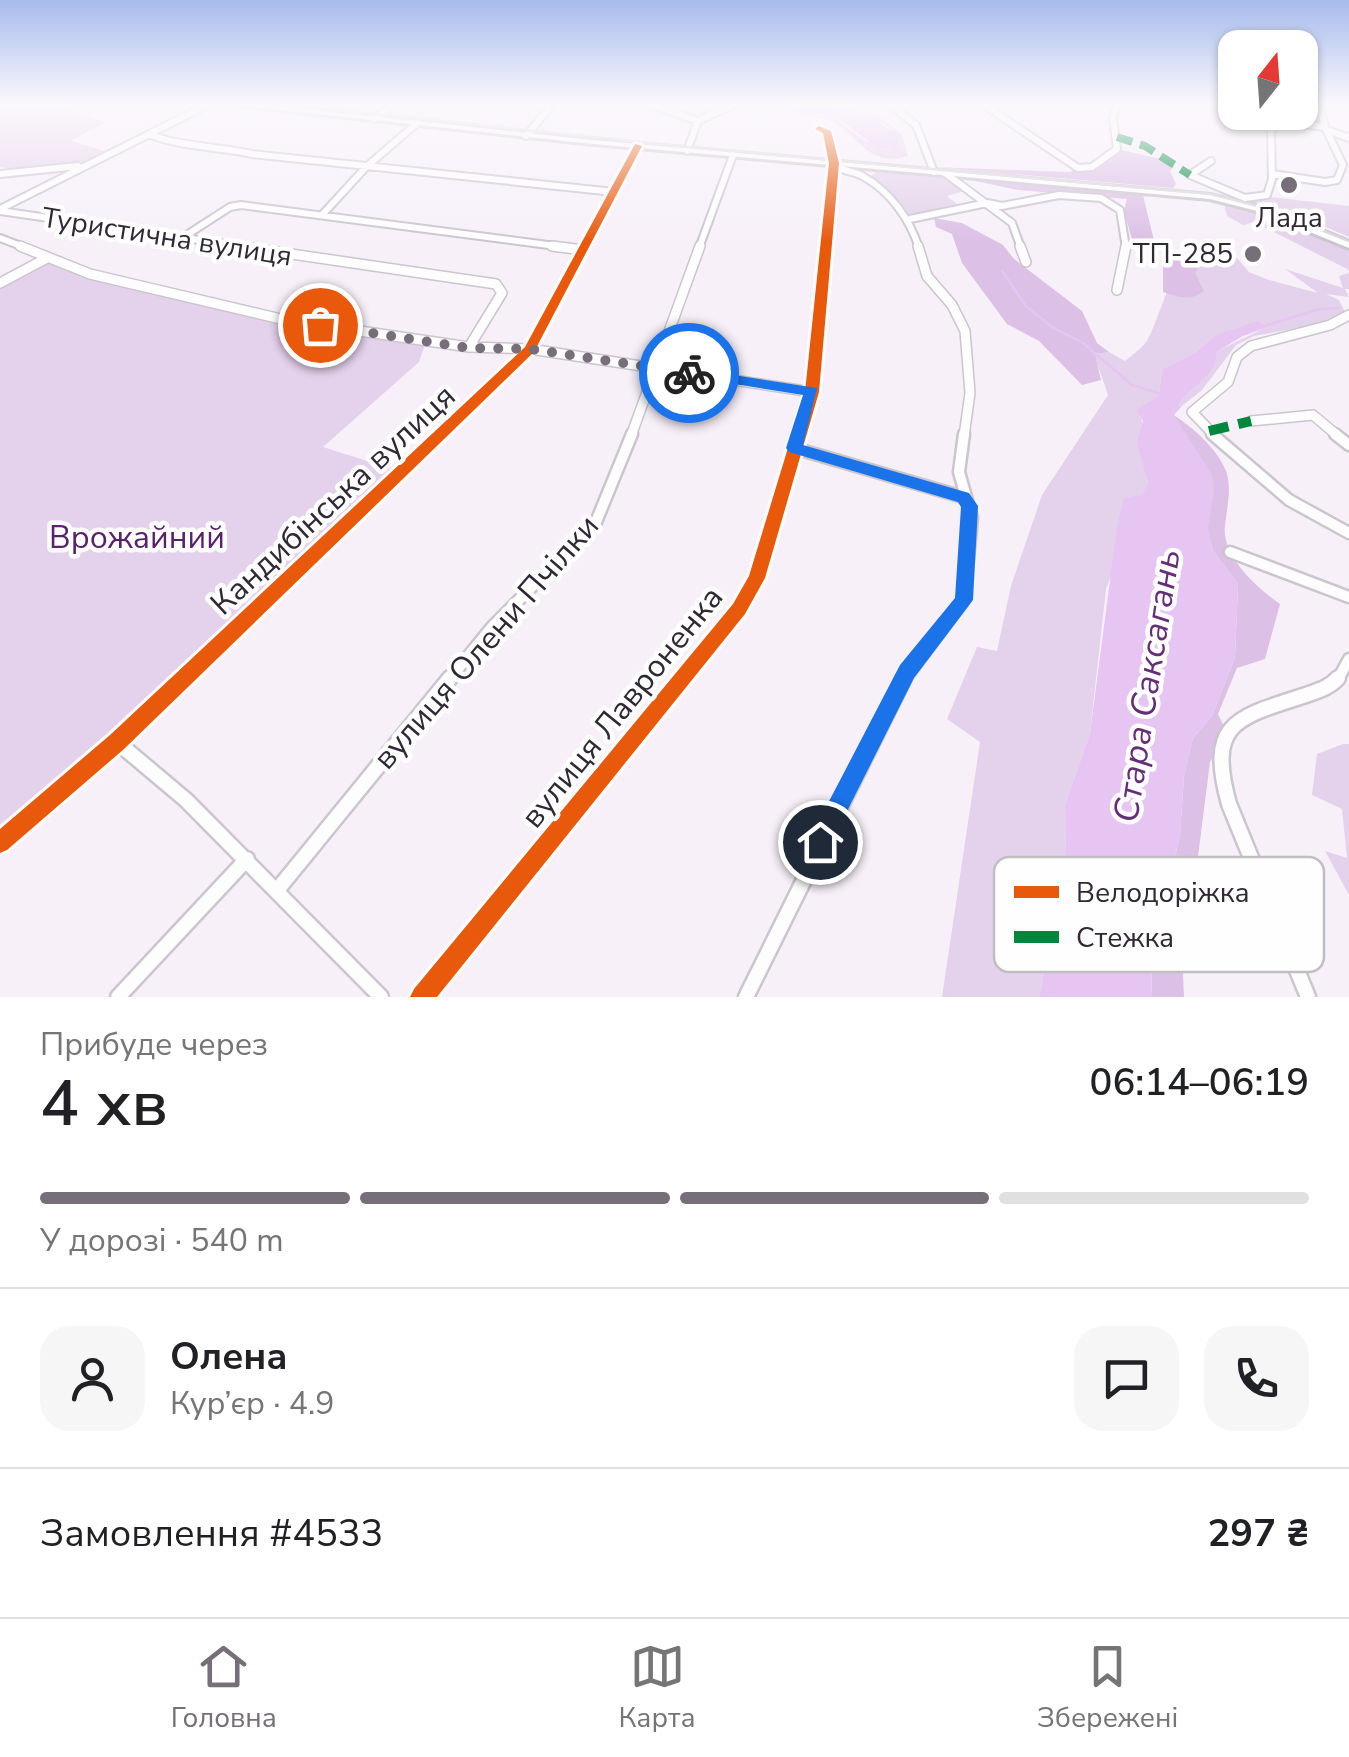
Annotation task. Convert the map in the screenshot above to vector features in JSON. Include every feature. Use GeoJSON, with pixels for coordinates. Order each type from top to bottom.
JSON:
{"type":"FeatureCollection","features":[{"type":"Feature","properties":{"kind":"main road"},"geometry":{"type":"LineString","coordinates":[[681,150],[834,163]]}},
{"type":"Feature","properties":{"kind":"main road"},"geometry":{"type":"LineString","coordinates":[[860,170],[940,173],[1228,200],[1349,245]]}},
{"type":"Feature","properties":{"kind":"street"},"geometry":{"type":"LineString","coordinates":[[0,210],[117,150]]}},
{"type":"Feature","properties":{"kind":"street"},"geometry":{"type":"LineString","coordinates":[[234,150],[614,192]]}},
{"type":"Feature","properties":{"kind":"street"},"geometry":{"type":"LineString","coordinates":[[322,215],[386,150]]}},
{"type":"Feature","properties":{"kind":"street","name":"Кандибінська вулиця"},"geometry":{"type":"LineString","coordinates":[[0,843],[117,742],[530,349],[636,150]]}},
{"type":"Feature","properties":{"kind":"street","name":"вулиця Лавроненка"},"geometry":{"type":"LineString","coordinates":[[422,997],[751,591],[812,392],[834,163],[831,150]]}},
{"type":"Feature","properties":{"kind":"street"},"geometry":{"type":"LineString","coordinates":[[929,150],[940,173],[987,203],[1016,228],[1026,262]]}},
{"type":"Feature","properties":{"kind":"street"},"geometry":{"type":"LineString","coordinates":[[1050,150],[1078,168],[1092,167],[1116,150]]}},
{"type":"Feature","properties":{"kind":"street"},"geometry":{"type":"LineString","coordinates":[[1211,161],[1190,175],[1244,198],[1258,198],[1271,192],[1272,150]]}},
{"type":"Feature","properties":{"kind":"street"},"geometry":{"type":"LineString","coordinates":[[1272,174],[1325,182],[1338,180],[1344,166],[1337,150]]}},
{"type":"Feature","properties":{"kind":"street","name":"вулиця Олени Пчілки"},"geometry":{"type":"LineString","coordinates":[[278,889],[492,627],[596,522],[733,155]]}},
{"type":"Feature","properties":{"kind":"street"},"geometry":{"type":"LineString","coordinates":[[834,163],[844,173],[860,170],[910,219],[927,276],[952,306],[964,331],[970,393],[959,462],[963,498]]}},
{"type":"Feature","properties":{"kind":"street"},"geometry":{"type":"LineString","coordinates":[[0,170],[86,165]]}},
{"type":"Feature","properties":{"kind":"street"},"geometry":{"type":"LineString","coordinates":[[910,219],[987,203],[1002,206],[1070,195],[1100,198],[1115,205],[1121,213],[1128,254],[1117,290]]}},
{"type":"Feature","properties":{"kind":"street"},"geometry":{"type":"LineString","coordinates":[[181,238],[236,205],[583,250]]}},
{"type":"Feature","properties":{"kind":"street","name":"Туристична вулиця"},"geometry":{"type":"LineString","coordinates":[[0,210],[496,284],[502,292],[469,348]]}},
{"type":"Feature","properties":{"kind":"street"},"geometry":{"type":"LineString","coordinates":[[0,238],[90,274],[203,303],[469,348],[530,349],[812,392]]}},
{"type":"Feature","properties":{"kind":"street"},"geometry":{"type":"LineString","coordinates":[[0,283],[48,258]]}},
{"type":"Feature","properties":{"kind":"street"},"geometry":{"type":"LineString","coordinates":[[1349,309],[1330,325],[1251,346],[1237,358],[1228,382],[1192,412],[1226,450],[1284,496],[1316,518],[1349,533]]}},
{"type":"Feature","properties":{"kind":"street"},"geometry":{"type":"LineString","coordinates":[[1250,421],[1313,415],[1349,445]]}},
{"type":"Feature","properties":{"kind":"street"},"geometry":{"type":"LineString","coordinates":[[746,997],[788,904],[907,672],[964,600],[972,518],[970,506],[963,498],[794,448]]}},
{"type":"Feature","properties":{"kind":"street"},"geometry":{"type":"LineString","coordinates":[[1230,552],[1349,598]]}},
{"type":"Feature","properties":{"kind":"street"},"geometry":{"type":"LineString","coordinates":[[1251,857],[1222,786],[1217,754],[1221,738],[1232,725],[1336,682],[1349,659]]}},
{"type":"Feature","properties":{"kind":"street"},"geometry":{"type":"LineString","coordinates":[[117,742],[186,800],[278,889],[380,997]]}},
{"type":"Feature","properties":{"kind":"street"},"geometry":{"type":"LineString","coordinates":[[118,997],[247,860]]}},
{"type":"Feature","properties":{"kind":"street"},"geometry":{"type":"LineString","coordinates":[[1298,972],[1308,997]]}},
{"type":"Feature","properties":{"kind":"green space"},"geometry":{"type":"Polygon","coordinates":[[[0,150],[99,150],[111,153],[57,169],[0,167],[0,150]]]}},
{"type":"Feature","properties":{"kind":"green space"},"geometry":{"type":"Polygon","coordinates":[[[867,150],[906,150],[908,156],[894,159],[867,150]]]}},
{"type":"Feature","properties":{"kind":"green space"},"geometry":{"type":"Polygon","coordinates":[[[878,171],[945,177],[965,191],[947,196],[962,208],[910,219],[866,179],[878,171]]]}},
{"type":"Feature","properties":{"kind":"green space"},"geometry":{"type":"Polygon","coordinates":[[[1262,196],[1349,206],[1349,237],[1247,199],[1262,196]]]}},
{"type":"Feature","properties":{"kind":"green space"},"geometry":{"type":"Polygon","coordinates":[[[1224,204],[1272,217],[1349,250],[1349,270],[1254,222],[1243,225],[1227,216],[1224,204]]]}},
{"type":"Feature","properties":{"kind":"green space"},"geometry":{"type":"Polygon","coordinates":[[[1196,247],[1236,257],[1249,272],[1318,293],[1285,269],[1343,288],[1339,276],[1349,273],[1349,289],[1345,289],[1349,297],[1326,294],[1339,300],[1345,312],[1314,325],[1254,336],[1236,345],[1202,390],[1182,406],[1177,405],[1212,369],[1215,352],[1267,327],[1214,336],[1196,352],[1162,369],[1159,395],[1138,410],[1148,483],[1106,589],[1090,733],[1065,805],[1066,857],[994,857],[994,972],[1044,972],[1039,997],[942,997],[980,742],[947,719],[977,647],[997,651],[1011,586],[1042,495],[1108,395],[1094,354],[1109,352],[1125,361],[1143,345],[1188,254],[1196,247]]]}},
{"type":"Feature","properties":{"kind":"green space","name":"Врожайний"},"geometry":{"type":"Polygon","coordinates":[[[47,258],[203,303],[426,342],[419,362],[323,447],[402,472],[0,843],[0,283],[47,258]]]}},
{"type":"Feature","properties":{"kind":"green space"},"geometry":{"type":"Polygon","coordinates":[[[1349,744],[1349,895],[1325,851],[1347,858],[1342,809],[1312,795],[1317,754],[1349,744]]]}},
{"type":"Feature","properties":{"kind":"shaded area"},"geometry":{"type":"Polygon","coordinates":[[[1119,150],[1161,159],[1174,167],[1170,171],[1176,184],[1173,188],[934,167],[1068,172],[1092,167],[1119,150]]]}},
{"type":"Feature","properties":{"kind":"shaded area"},"geometry":{"type":"Polygon","coordinates":[[[961,178],[1143,195],[1156,249],[1133,243],[1124,211],[1127,199],[1018,190],[961,178]]]}},
{"type":"Feature","properties":{"kind":"shaded area"},"geometry":{"type":"Polygon","coordinates":[[[934,218],[962,223],[1003,245],[1014,259],[1082,311],[1097,343],[1109,352],[1095,354],[1101,380],[1082,385],[1039,341],[1007,324],[962,263],[952,234],[936,227],[934,218]]]}},
{"type":"Feature","properties":{"kind":"shaded area"},"geometry":{"type":"Polygon","coordinates":[[[1196,251],[1207,254],[1195,273],[1204,291],[1189,297],[1163,292],[1163,262],[1189,259],[1196,251]]]}},
{"type":"Feature","properties":{"kind":"shaded area"},"geometry":{"type":"Polygon","coordinates":[[[1174,415],[1204,439],[1222,462],[1229,484],[1225,537],[1229,548],[1251,580],[1280,604],[1265,659],[1237,668],[1218,714],[1227,733],[1210,762],[1198,857],[1175,857],[1184,776],[1193,738],[1212,716],[1235,657],[1238,584],[1213,551],[1182,429],[1174,415]]]}},
{"type":"Feature","properties":{"kind":"shaded area"},"geometry":{"type":"Polygon","coordinates":[[[1151,972],[1183,972],[1184,997],[1152,997],[1151,972]]]}},
{"type":"Feature","properties":{"kind":"water"},"geometry":{"type":"Polygon","coordinates":[[[1258,321],[1268,327],[1216,352],[1212,369],[1183,398],[1174,415],[1212,475],[1214,490],[1208,528],[1213,551],[1238,584],[1235,657],[1212,716],[1193,738],[1184,776],[1175,857],[1066,857],[1065,805],[1090,733],[1117,527],[1124,498],[1142,495],[1148,483],[1137,443],[1143,421],[1137,410],[1159,395],[1162,369],[1196,352],[1214,336],[1258,321]]]}},
{"type":"Feature","properties":{"kind":"water"},"geometry":{"type":"Polygon","coordinates":[[[1044,972],[1151,972],[1152,997],[1039,997],[1044,972]]]}},
{"type":"Feature","properties":{"kind":"waterway"},"geometry":{"type":"LineString","coordinates":[[1002,271],[1026,306],[1052,327],[1082,342],[1132,385],[1162,394]]}},
{"type":"Feature","properties":{"kind":"waterway","name":"Стара Саксагань"},"geometry":{"type":"LineString","coordinates":[[1267,325],[1320,309],[1338,308]]}},
{"type":"Feature","properties":{"kind":"tram line"},"geometry":{"type":"LineString","coordinates":[[716,150],[1211,194],[1269,209],[1349,241]]}},
{"type":"Feature","properties":{"kind":"marked path"},"geometry":{"type":"LineString","coordinates":[[1150,150],[1190,175]]}},
{"type":"Feature","properties":{"kind":"marked path"},"geometry":{"type":"LineString","coordinates":[[1209,431],[1251,421]]}},
{"type":"Feature","properties":{"kind":"cycle path"},"geometry":{"type":"LineString","coordinates":[[0,843],[117,742],[530,349],[636,150]]}},
{"type":"Feature","properties":{"kind":"cycle path"},"geometry":{"type":"LineString","coordinates":[[422,997],[739,609],[757,578],[812,392],[834,163],[831,150]]}},
{"type":"Feature","properties":{"kind":"way so far"},"geometry":{"type":"LineString","coordinates":[[320,325],[469,348],[530,349],[689,373]]}},
{"type":"Feature","properties":{"kind":"place","name":"Лада"},"geometry":{"type":"Point","coordinates":[1289,185]}},
{"type":"Feature","properties":{"kind":"place","name":"ТП-285"},"geometry":{"type":"Point","coordinates":[1253,254]}},
{"type":"Feature","properties":{"kind":"route"},"geometry":{"type":"LineString","coordinates":[[689,373],[812,392],[794,448],[963,498],[970,506],[964,600],[907,672],[820,842]]}}]}
